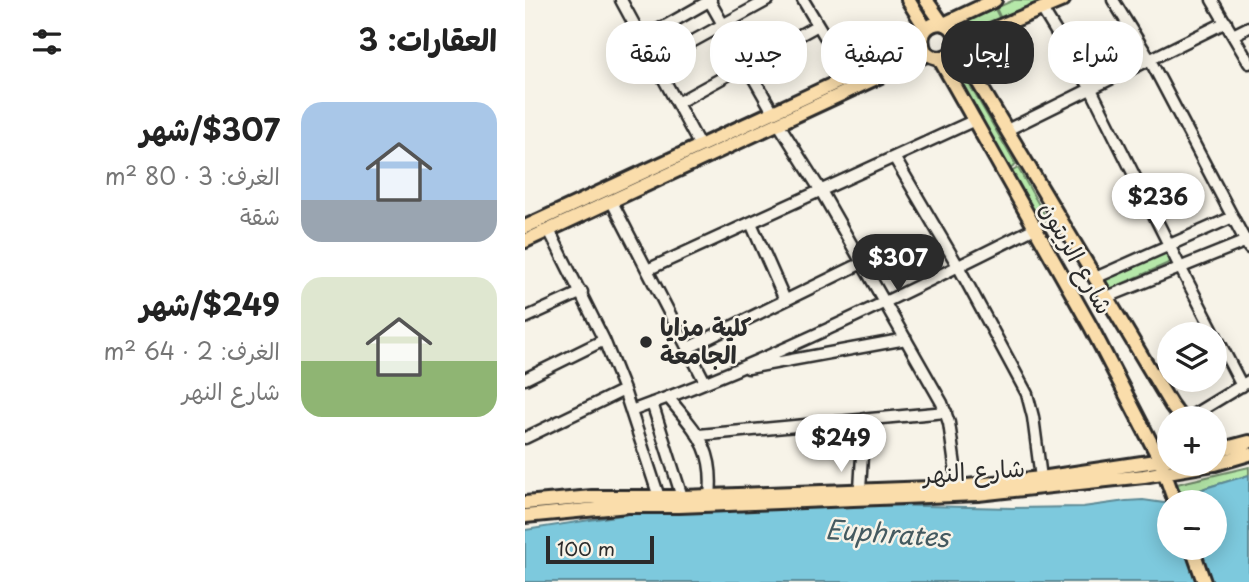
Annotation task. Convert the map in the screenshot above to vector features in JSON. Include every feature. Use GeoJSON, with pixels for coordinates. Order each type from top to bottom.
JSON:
{"type":"FeatureCollection","features":[{"type":"Feature","properties":{"kind":"main road"},"geometry":{"type":"LineString","coordinates":[[908,0],[921,21]]}},
{"type":"Feature","properties":{"kind":"main road"},"geometry":{"type":"LineString","coordinates":[[926,0],[941,21]]}},
{"type":"Feature","properties":{"kind":"main road"},"geometry":{"type":"LineString","coordinates":[[950,21],[995,0]]}},
{"type":"Feature","properties":{"kind":"main road"},"geometry":{"type":"LineString","coordinates":[[1013,21],[1063,0]]}},
{"type":"Feature","properties":{"kind":"main road"},"geometry":{"type":"LineString","coordinates":[[927,44],[930,52]]}},
{"type":"Feature","properties":{"kind":"main road"},"geometry":{"type":"LineString","coordinates":[[525,241],[612,202],[729,139],[930,52]]}},
{"type":"Feature","properties":{"kind":"main road","name":"شارع الزيتون"},"geometry":{"type":"LineString","coordinates":[[930,52],[975,120],[1091,327],[1157,453]]}},
{"type":"Feature","properties":{"kind":"main road"},"geometry":{"type":"LineString","coordinates":[[927,53],[941,54]]}},
{"type":"Feature","properties":{"kind":"main road"},"geometry":{"type":"LineString","coordinates":[[775,118],[835,84]]}},
{"type":"Feature","properties":{"kind":"main road","name":"شارع الزيتون"},"geometry":{"type":"LineString","coordinates":[[980,84],[1172,406]]}},
{"type":"Feature","properties":{"kind":"main road"},"geometry":{"type":"LineString","coordinates":[[525,227],[700,146],[729,139]]}},
{"type":"Feature","properties":{"kind":"main road"},"geometry":{"type":"LineString","coordinates":[[1227,447],[1249,442]]}},
{"type":"Feature","properties":{"kind":"main road","name":"شارع النهر"},"geometry":{"type":"LineString","coordinates":[[1227,460],[1249,454]]}},
{"type":"Feature","properties":{"kind":"main road","name":"شارع النهر"},"geometry":{"type":"LineString","coordinates":[[525,503],[592,497],[710,496],[958,487],[1157,469]]}},
{"type":"Feature","properties":{"kind":"main road","name":"شارع النهر"},"geometry":{"type":"LineString","coordinates":[[525,516],[628,506],[692,506],[978,494],[1062,486],[1157,469]]}},
{"type":"Feature","properties":{"kind":"main road"},"geometry":{"type":"LineString","coordinates":[[1196,560],[1204,582]]}},
{"type":"Feature","properties":{"kind":"street"},"geometry":{"type":"LineString","coordinates":[[621,0],[632,21]]}},
{"type":"Feature","properties":{"kind":"street"},"geometry":{"type":"LineString","coordinates":[[673,21],[710,0],[721,21]]}},
{"type":"Feature","properties":{"kind":"street"},"geometry":{"type":"LineString","coordinates":[[730,21],[768,0]]}},
{"type":"Feature","properties":{"kind":"street"},"geometry":{"type":"LineString","coordinates":[[803,0],[821,31]]}},
{"type":"Feature","properties":{"kind":"street"},"geometry":{"type":"LineString","coordinates":[[1107,297],[1248,243],[1150,60],[1113,0]]}},
{"type":"Feature","properties":{"kind":"street"},"geometry":{"type":"LineString","coordinates":[[1212,0],[1249,64]]}},
{"type":"Feature","properties":{"kind":"street"},"geometry":{"type":"LineString","coordinates":[[1042,9],[1091,89],[1206,322]]}},
{"type":"Feature","properties":{"kind":"street"},"geometry":{"type":"LineString","coordinates":[[1007,130],[1226,22]]}},
{"type":"Feature","properties":{"kind":"street"},"geometry":{"type":"LineString","coordinates":[[807,32],[818,26]]}},
{"type":"Feature","properties":{"kind":"street"},"geometry":{"type":"LineString","coordinates":[[1233,34],[1249,27]]}},
{"type":"Feature","properties":{"kind":"street"},"geometry":{"type":"LineString","coordinates":[[667,84],[700,146]]}},
{"type":"Feature","properties":{"kind":"street"},"geometry":{"type":"LineString","coordinates":[[677,103],[712,84]]}},
{"type":"Feature","properties":{"kind":"street"},"geometry":{"type":"LineString","coordinates":[[756,84],[821,191],[946,412],[958,487]]}},
{"type":"Feature","properties":{"kind":"street"},"geometry":{"type":"LineString","coordinates":[[647,270],[975,120]]}},
{"type":"Feature","properties":{"kind":"street"},"geometry":{"type":"LineString","coordinates":[[894,157],[958,266],[1027,394],[1033,417],[1041,478]]}},
{"type":"Feature","properties":{"kind":"street"},"geometry":{"type":"LineString","coordinates":[[612,202],[705,382]]}},
{"type":"Feature","properties":{"kind":"street"},"geometry":{"type":"LineString","coordinates":[[1095,278],[1233,217]]}},
{"type":"Feature","properties":{"kind":"street"},"geometry":{"type":"LineString","coordinates":[[751,223],[785,300]]}},
{"type":"Feature","properties":{"kind":"street"},"geometry":{"type":"LineString","coordinates":[[631,411],[730,372],[885,303],[1035,228]]}},
{"type":"Feature","properties":{"kind":"street"},"geometry":{"type":"LineString","coordinates":[[549,230],[604,340],[624,390],[659,497]]}},
{"type":"Feature","properties":{"kind":"street"},"geometry":{"type":"LineString","coordinates":[[688,348],[862,263]]}},
{"type":"Feature","properties":{"kind":"street"},"geometry":{"type":"LineString","coordinates":[[525,318],[582,292]]}},
{"type":"Feature","properties":{"kind":"street"},"geometry":{"type":"LineString","coordinates":[[730,372],[906,339]]}},
{"type":"Feature","properties":{"kind":"street"},"geometry":{"type":"LineString","coordinates":[[525,379],[604,340]]}},
{"type":"Feature","properties":{"kind":"street"},"geometry":{"type":"LineString","coordinates":[[1208,406],[1245,383],[1227,359]]}},
{"type":"Feature","properties":{"kind":"street"},"geometry":{"type":"LineString","coordinates":[[525,438],[624,390]]}},
{"type":"Feature","properties":{"kind":"street"},"geometry":{"type":"LineString","coordinates":[[668,397],[699,435],[706,449],[712,479],[710,496]]}},
{"type":"Feature","properties":{"kind":"street"},"geometry":{"type":"LineString","coordinates":[[652,403],[683,496]]}},
{"type":"Feature","properties":{"kind":"street"},"geometry":{"type":"LineString","coordinates":[[699,435],[946,412]]}},
{"type":"Feature","properties":{"kind":"street"},"geometry":{"type":"LineString","coordinates":[[860,491],[865,419]]}},
{"type":"Feature","properties":{"kind":"green space"},"geometry":{"type":"Polygon","coordinates":[[[1014,0],[1047,2],[1002,21],[996,8],[1014,0]]]}},
{"type":"Feature","properties":{"kind":"green space"},"geometry":{"type":"Polygon","coordinates":[[[995,9],[1001,21],[966,21],[995,9]]]}},
{"type":"Feature","properties":{"kind":"green space"},"geometry":{"type":"Polygon","coordinates":[[[960,84],[969,84],[1016,165],[1008,170],[960,84]]]}},
{"type":"Feature","properties":{"kind":"green space"},"geometry":{"type":"Polygon","coordinates":[[[1018,168],[1047,219],[1040,224],[1009,173],[1018,168]]]}},
{"type":"Feature","properties":{"kind":"green space"},"geometry":{"type":"Polygon","coordinates":[[[1165,249],[1173,261],[1106,291],[1101,278],[1165,249]]]}},
{"type":"Feature","properties":{"kind":"green space"},"geometry":{"type":"Polygon","coordinates":[[[1249,467],[1249,475],[1201,490],[1180,490],[1177,484],[1211,476],[1227,476],[1227,472],[1249,467]]]}},
{"type":"Feature","properties":{"kind":"water","name":"Euphrates"},"geometry":{"type":"Polygon","coordinates":[[[1249,475],[1249,582],[525,582],[525,530],[635,513],[748,506],[1083,507],[1143,500],[1157,502],[1157,560],[1227,560],[1227,490],[1201,490],[1249,475]]]}},
{"type":"Feature","properties":{"kind":"place","name":"كلية مزايا الجامعة"},"geometry":{"type":"Point","coordinates":[646,342]}}]}
